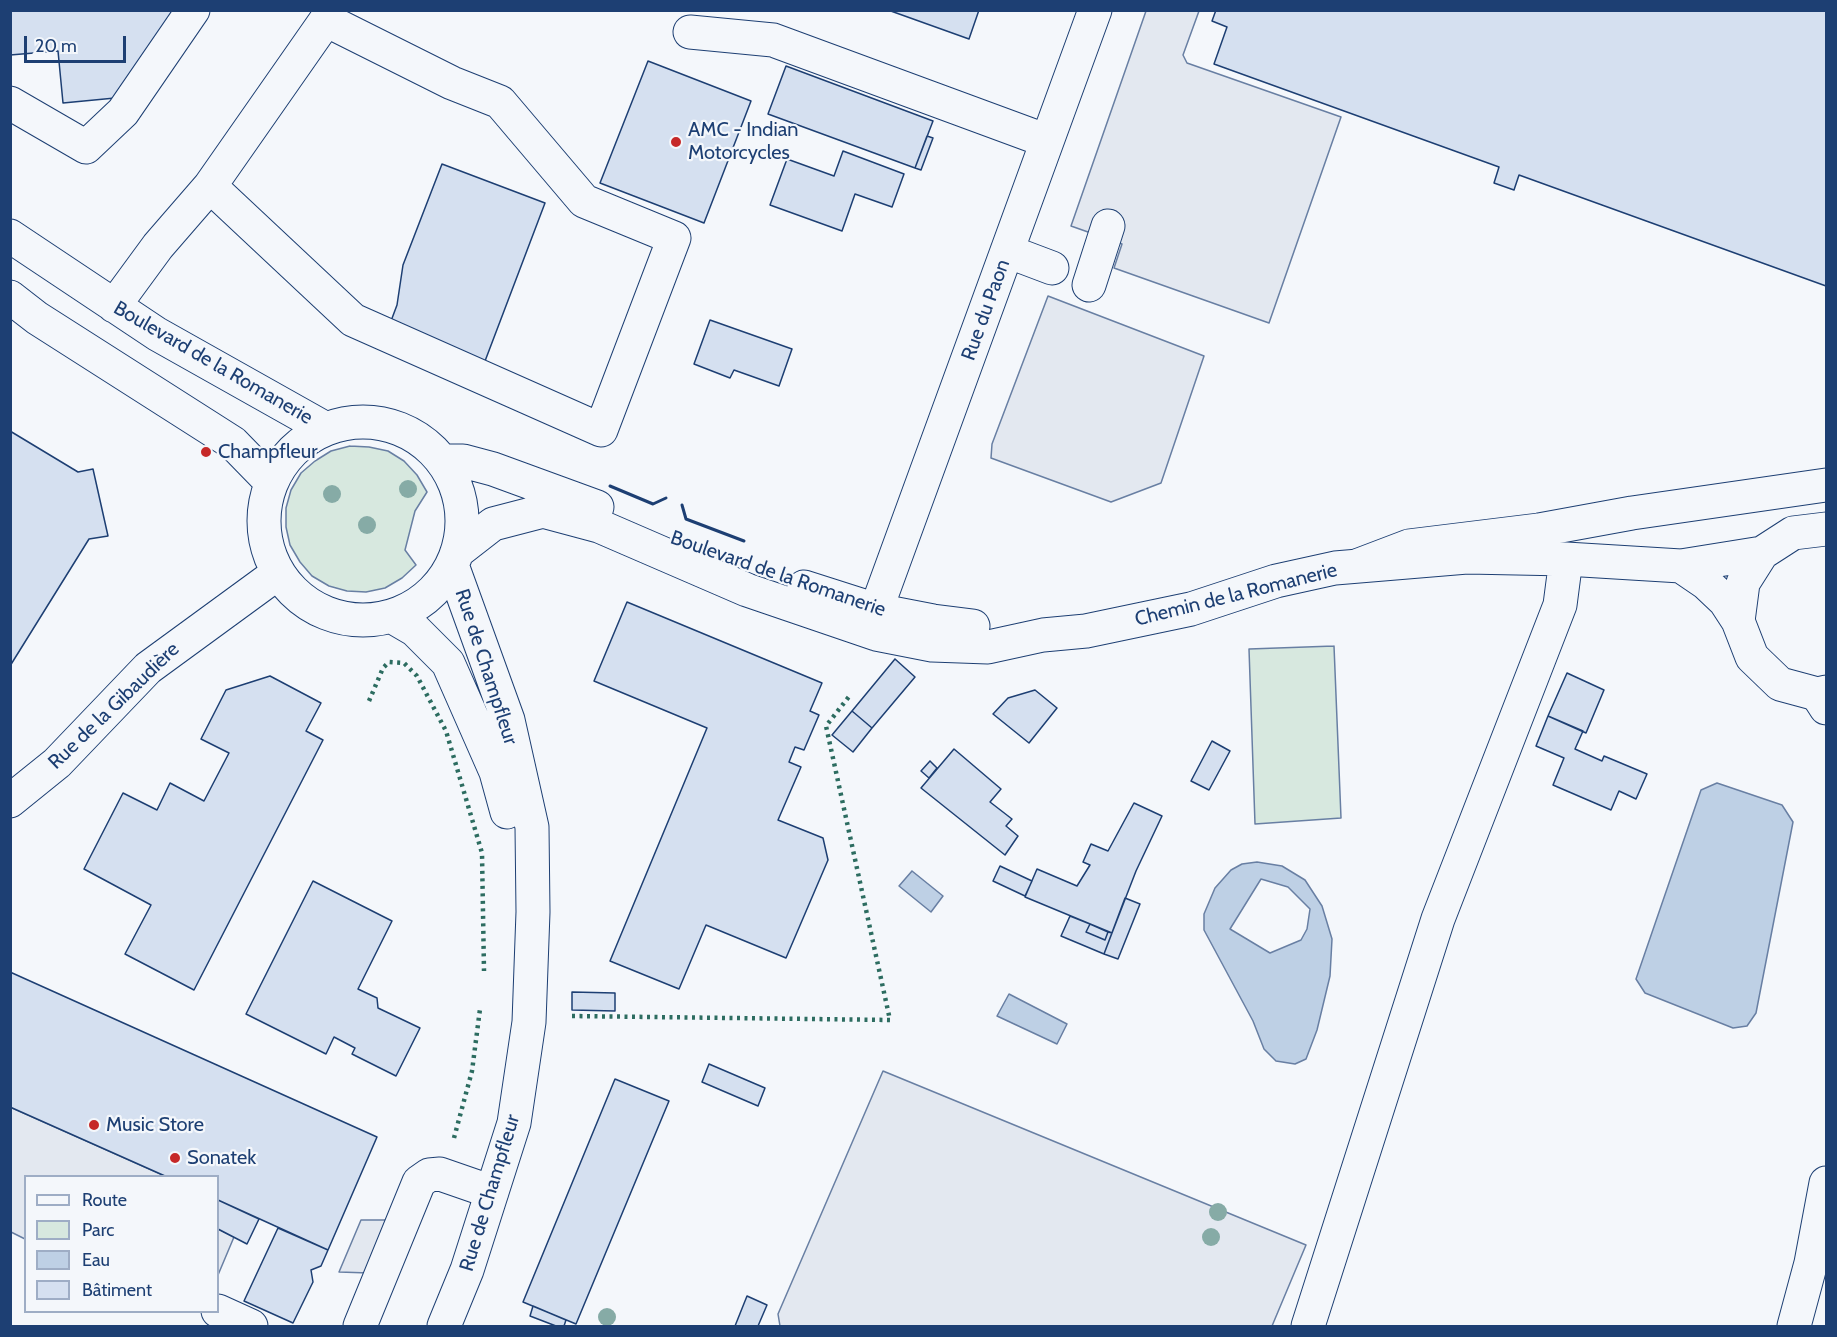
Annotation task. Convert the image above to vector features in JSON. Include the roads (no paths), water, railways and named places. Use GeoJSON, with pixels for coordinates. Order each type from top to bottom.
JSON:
{"type":"FeatureCollection","features":[{"type":"Feature","properties":{"kind":"main road"},"geometry":{"type":"LineString","coordinates":[[10,103],[86,147],[123,112],[193,10]]}},
{"type":"Feature","properties":{"kind":"main road","name":"Rue du Paon"},"geometry":{"type":"LineString","coordinates":[[876,610],[1095,10]]}},
{"type":"Feature","properties":{"kind":"main road"},"geometry":{"type":"LineString","coordinates":[[114,306],[158,246],[210,186],[326,20],[452,83],[500,102],[584,201],[674,238],[602,430],[353,320],[210,186]]}},
{"type":"Feature","properties":{"kind":"main road"},"geometry":{"type":"LineString","coordinates":[[690,32],[773,40],[1047,141]]}},
{"type":"Feature","properties":{"kind":"main road"},"geometry":{"type":"LineString","coordinates":[[1089,285],[1108,226]]}},
{"type":"Feature","properties":{"kind":"main road","name":"Boulevard de la Romanerie"},"geometry":{"type":"LineString","coordinates":[[10,236],[157,334],[326,429]]}},
{"type":"Feature","properties":{"kind":"main road"},"geometry":{"type":"LineString","coordinates":[[1007,251],[1052,268]]}},
{"type":"Feature","properties":{"kind":"main road"},"geometry":{"type":"LineString","coordinates":[[10,297],[37,318],[233,443],[271,482]]}},
{"type":"Feature","properties":{"kind":"main road"},"geometry":{"type":"LineString","coordinates":[[358,422],[390,426],[419,439],[442,462],[457,490],[462,521],[455,559],[437,588],[416,605],[391,616],[358,620],[327,614],[299,597],[278,573],[266,544],[263,513],[271,482],[293,450],[326,429],[358,422]]}},
{"type":"Feature","properties":{"kind":"main road","name":"Boulevard de la Romanerie"},"geometry":{"type":"LineString","coordinates":[[442,462],[463,461],[535,483],[676,540],[820,593],[876,610],[933,621],[1043,635]]}},
{"type":"Feature","properties":{"kind":"main road"},"geometry":{"type":"LineString","coordinates":[[1359,565],[1409,546],[1539,530],[1632,513],[1827,485]]}},
{"type":"Feature","properties":{"kind":"main road","name":"Boulevard de la Romanerie"},"geometry":{"type":"LineString","coordinates":[[455,559],[493,524],[543,511],[599,526],[747,590],[876,634],[932,645],[988,647],[1043,635]]}},
{"type":"Feature","properties":{"kind":"main road"},"geometry":{"type":"LineString","coordinates":[[1738,621],[1743,583],[1762,553],[1793,533],[1827,529]]}},
{"type":"Feature","properties":{"kind":"main road","name":"Chemin de la Romanerie"},"geometry":{"type":"LineString","coordinates":[[1043,635],[1086,631],[1191,609],[1276,581],[1359,565],[1467,557],[1566,559],[1681,566],[1762,553]]}},
{"type":"Feature","properties":{"kind":"main road","name":"Rue de Champfleur"},"geometry":{"type":"LineString","coordinates":[[444,1326],[467,1270],[514,1123],[529,1022],[533,912],[531,827],[508,720],[455,559]]}},
{"type":"Feature","properties":{"kind":"main road"},"geometry":{"type":"LineString","coordinates":[[1308,1326],[1438,919],[1560,605],[1566,559]]}},
{"type":"Feature","properties":{"kind":"main road"},"geometry":{"type":"LineString","coordinates":[[1681,566],[1706,583],[1725,601],[1738,621],[1752,657],[1780,684],[1823,698]]}},
{"type":"Feature","properties":{"kind":"main road","name":"Rue de la Gibaudière"},"geometry":{"type":"LineString","coordinates":[[10,801],[57,763],[148,668],[278,573]]}},
{"type":"Feature","properties":{"kind":"main road","name":"Rue de Champfleur"},"geometry":{"type":"LineString","coordinates":[[391,616],[415,630],[448,663],[496,772],[533,912]]}},
{"type":"Feature","properties":{"kind":"main road"},"geometry":{"type":"LineString","coordinates":[[360,1326],[419,1182],[429,1175],[440,1174],[492,1192]]}},
{"type":"Feature","properties":{"kind":"main road"},"geometry":{"type":"LineString","coordinates":[[1794,1326],[1811,1263],[1827,1183]]}},
{"type":"Feature","properties":{"kind":"main road"},"geometry":{"type":"LineString","coordinates":[[219,1311],[251,1326]]}},
{"type":"Feature","properties":{"kind":"water"},"geometry":{"type":"Polygon","coordinates":[[[1717,783],[1782,805],[1793,822],[1756,1013],[1747,1026],[1733,1028],[1645,993],[1636,979],[1701,790],[1717,783]]]}},
{"type":"Feature","properties":{"kind":"water"},"geometry":{"type":"Polygon","coordinates":[[[1257,862],[1282,866],[1305,880],[1322,906],[1332,939],[1330,976],[1317,1030],[1306,1059],[1295,1064],[1276,1061],[1264,1049],[1253,1021],[1204,930],[1204,914],[1215,888],[1231,870],[1242,864],[1257,862]],[[1261,879],[1230,929],[1270,953],[1301,940],[1307,929],[1310,909],[1288,887],[1261,879]]]}},
{"type":"Feature","properties":{"kind":"water"},"geometry":{"type":"Polygon","coordinates":[[[912,871],[943,896],[931,912],[899,886],[912,871]]]}},
{"type":"Feature","properties":{"kind":"water"},"geometry":{"type":"Polygon","coordinates":[[[1009,994],[1067,1024],[1057,1044],[997,1016],[1009,994]]]}},
{"type":"Feature","properties":{"kind":"place","name":"AMC - Indian Motorcycles"},"geometry":{"type":"Point","coordinates":[676,142]}},
{"type":"Feature","properties":{"kind":"place","name":"Champfleur"},"geometry":{"type":"Point","coordinates":[206,452]}},
{"type":"Feature","properties":{"kind":"place","name":"Music Store"},"geometry":{"type":"Point","coordinates":[94,1125]}},
{"type":"Feature","properties":{"kind":"place","name":"Sonatek"},"geometry":{"type":"Point","coordinates":[175,1158]}}]}
